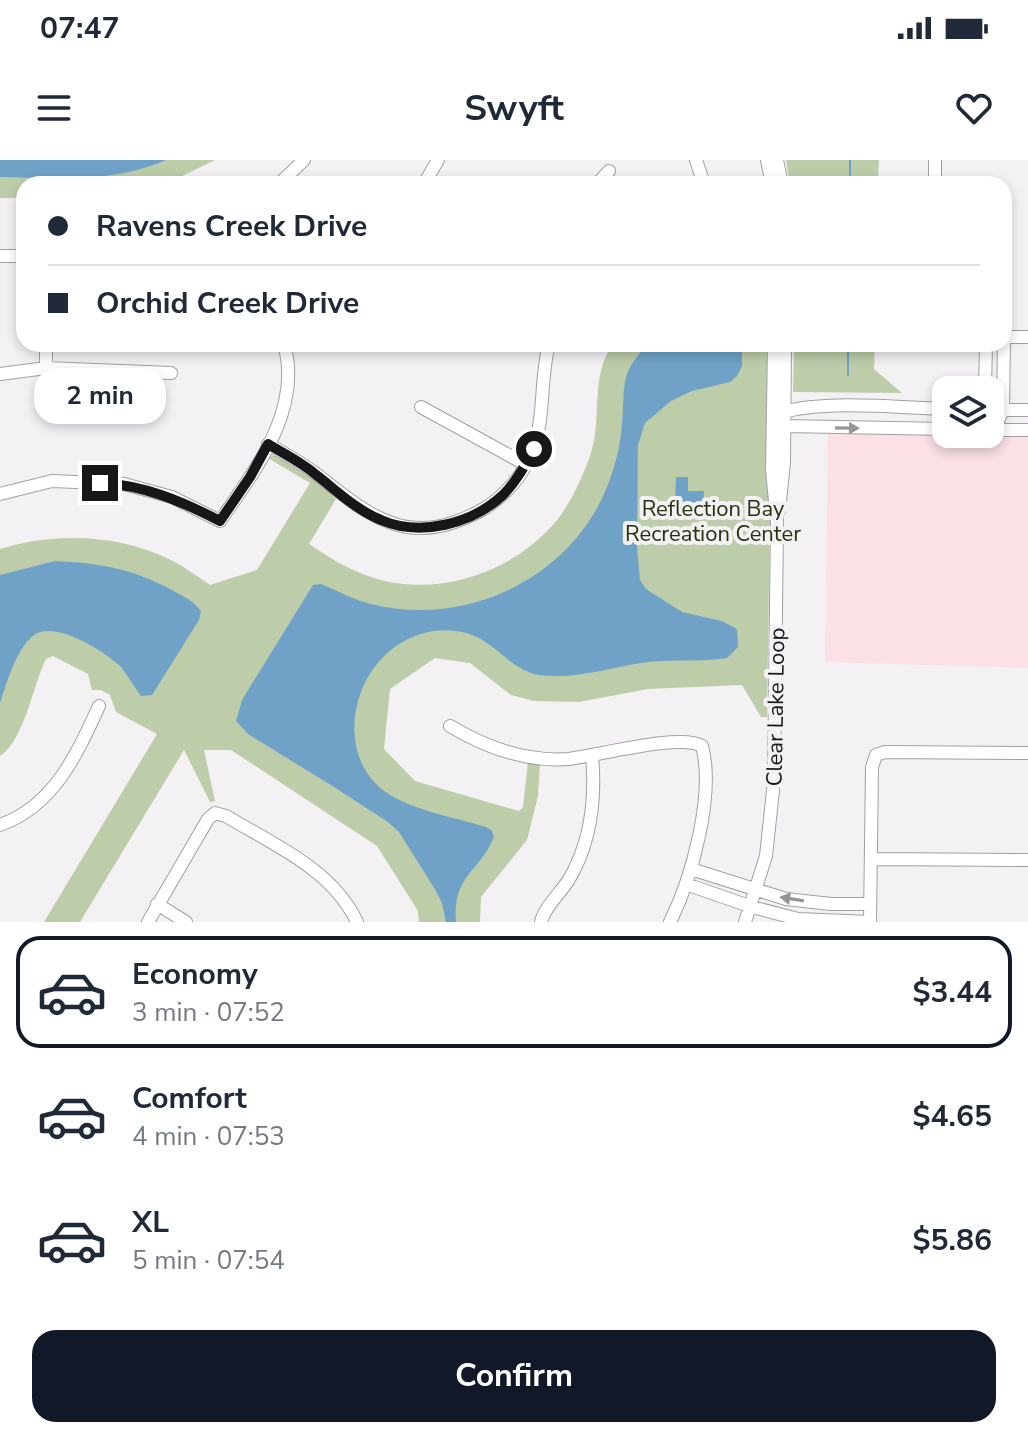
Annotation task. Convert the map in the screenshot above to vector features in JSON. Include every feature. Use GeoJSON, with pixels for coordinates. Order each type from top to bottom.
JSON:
{"type":"FeatureCollection","features":[{"type":"Feature","properties":{"kind":"street"},"geometry":{"type":"LineString","coordinates":[[287,176],[304,160]]}},
{"type":"Feature","properties":{"kind":"street"},"geometry":{"type":"LineString","coordinates":[[604,176],[609,171]]}},
{"type":"Feature","properties":{"kind":"street"},"geometry":{"type":"LineString","coordinates":[[46,352],[46,368]]}},
{"type":"Feature","properties":{"kind":"street"},"geometry":{"type":"LineString","coordinates":[[0,494],[52,481],[124,484],[172,497],[220,521],[250,477],[281,417],[286,400],[286,352]]}},
{"type":"Feature","properties":{"kind":"street"},"geometry":{"type":"LineString","coordinates":[[268,444],[314,473],[362,511],[383,521],[415,527],[448,524],[484,509],[510,487],[534,449],[546,352]]}},
{"type":"Feature","properties":{"kind":"street","name":"Clear Lake Loop"},"geometry":{"type":"LineString","coordinates":[[775,352],[779,413],[784,426],[782,500],[777,522]]}},
{"type":"Feature","properties":{"kind":"street","name":"Clear Lake Loop"},"geometry":{"type":"LineString","coordinates":[[745,922],[766,856],[774,781],[777,522],[773,493],[784,352]]}},
{"type":"Feature","properties":{"kind":"street"},"geometry":{"type":"LineString","coordinates":[[985,376],[986,352]]}},
{"type":"Feature","properties":{"kind":"street"},"geometry":{"type":"LineString","coordinates":[[1000,376],[1002,352]]}},
{"type":"Feature","properties":{"kind":"street"},"geometry":{"type":"LineString","coordinates":[[0,374],[46,368],[171,373]]}},
{"type":"Feature","properties":{"kind":"street"},"geometry":{"type":"LineString","coordinates":[[779,413],[810,406],[932,409]]}},
{"type":"Feature","properties":{"kind":"street"},"geometry":{"type":"LineString","coordinates":[[421,407],[525,464]]}},
{"type":"Feature","properties":{"kind":"street"},"geometry":{"type":"LineString","coordinates":[[1004,410],[1028,410]]}},
{"type":"Feature","properties":{"kind":"street"},"geometry":{"type":"LineString","coordinates":[[784,426],[932,429]]}},
{"type":"Feature","properties":{"kind":"street"},"geometry":{"type":"LineString","coordinates":[[1004,428],[1028,430]]}},
{"type":"Feature","properties":{"kind":"street"},"geometry":{"type":"LineString","coordinates":[[0,825],[15,819],[41,800],[68,769],[99,706]]}},
{"type":"Feature","properties":{"kind":"street"},"geometry":{"type":"LineString","coordinates":[[450,726],[468,737],[510,752],[550,759],[592,756],[671,742],[696,742],[702,746],[705,780],[703,808],[691,869],[670,922]]}},
{"type":"Feature","properties":{"kind":"street"},"geometry":{"type":"LineString","coordinates":[[686,884],[798,919],[870,922],[872,767],[876,755],[885,752],[1028,753]]}},
{"type":"Feature","properties":{"kind":"street"},"geometry":{"type":"LineString","coordinates":[[541,922],[583,852],[594,800],[592,756]]}},
{"type":"Feature","properties":{"kind":"street"},"geometry":{"type":"LineString","coordinates":[[148,922],[208,819],[215,813],[226,816],[320,874],[344,899],[357,922]]}},
{"type":"Feature","properties":{"kind":"street"},"geometry":{"type":"LineString","coordinates":[[871,859],[1028,860]]}},
{"type":"Feature","properties":{"kind":"street"},"geometry":{"type":"LineString","coordinates":[[691,869],[786,899],[870,904]]}},
{"type":"Feature","properties":{"kind":"street"},"geometry":{"type":"LineString","coordinates":[[157,904],[186,922]]}},
{"type":"Feature","properties":{"kind":"shaded area"},"geometry":{"type":"Polygon","coordinates":[[[828,428],[932,433],[932,448],[1004,448],[1004,435],[1028,435],[1028,668],[825,662],[828,428]]]}},
{"type":"Feature","properties":{"kind":"green space"},"geometry":{"type":"Polygon","coordinates":[[[0,160],[215,160],[182,176],[16,176],[16,198],[0,198],[0,160]]]}},
{"type":"Feature","properties":{"kind":"green space"},"geometry":{"type":"Polygon","coordinates":[[[786,160],[879,160],[878,176],[789,176],[786,160]]]}},
{"type":"Feature","properties":{"kind":"green space","name":"Reflection Bay Recreation Center"},"geometry":{"type":"Polygon","coordinates":[[[609,352],[768,352],[770,519],[767,717],[761,717],[742,685],[648,689],[579,702],[534,701],[511,695],[470,663],[435,658],[390,689],[384,749],[415,781],[519,811],[523,807],[528,762],[540,764],[538,796],[527,840],[481,897],[480,922],[419,922],[418,911],[377,846],[231,750],[204,750],[215,801],[210,802],[184,750],[80,922],[44,922],[157,734],[116,712],[110,695],[101,690],[92,690],[88,674],[53,656],[46,659],[41,670],[22,726],[0,756],[0,549],[65,538],[109,541],[131,545],[173,561],[210,585],[257,570],[310,483],[266,457],[277,455],[315,479],[336,499],[309,544],[360,573],[392,582],[417,585],[467,578],[513,558],[534,543],[564,510],[579,483],[594,442],[599,384],[609,352]]]}},
{"type":"Feature","properties":{"kind":"green space"},"geometry":{"type":"Polygon","coordinates":[[[794,352],[875,352],[874,369],[902,393],[793,392],[794,352]]]}},
{"type":"Feature","properties":{"kind":"water"},"geometry":{"type":"Polygon","coordinates":[[[0,160],[166,160],[105,176],[0,177],[0,160]]]}},
{"type":"Feature","properties":{"kind":"water"},"geometry":{"type":"Polygon","coordinates":[[[641,352],[742,352],[742,366],[737,376],[730,382],[692,391],[671,401],[645,423],[638,445],[637,548],[640,580],[646,589],[682,612],[722,621],[737,629],[738,647],[727,658],[648,662],[566,676],[531,673],[477,637],[456,631],[422,634],[401,643],[385,655],[372,671],[356,710],[354,730],[357,751],[365,769],[378,786],[401,801],[486,827],[494,837],[458,894],[456,922],[446,922],[436,891],[399,832],[248,734],[236,721],[242,700],[313,585],[321,584],[371,604],[408,610],[446,608],[482,600],[516,586],[547,566],[574,541],[596,511],[611,476],[621,436],[627,374],[641,352]]]}},
{"type":"Feature","properties":{"kind":"water"},"geometry":{"type":"Polygon","coordinates":[[[676,477],[688,477],[688,491],[704,491],[703,513],[695,513],[692,508],[675,508],[676,477]]]}},
{"type":"Feature","properties":{"kind":"water"},"geometry":{"type":"Polygon","coordinates":[[[55,561],[128,571],[183,596],[201,611],[199,620],[152,695],[141,696],[119,665],[102,652],[65,634],[43,631],[34,635],[22,649],[0,703],[0,575],[55,561]]]}},
{"type":"Feature","properties":{"kind":"waterway"},"geometry":{"type":"LineString","coordinates":[[850,160],[850,176]]}},
{"type":"Feature","properties":{"kind":"waterway"},"geometry":{"type":"LineString","coordinates":[[848,352],[848,375]]}},
{"type":"Feature","properties":{"kind":"route"},"geometry":{"type":"LineString","coordinates":[[100,483],[124,484],[172,497],[220,521],[268,444],[303,465],[362,511],[396,525],[433,527],[464,519],[501,497],[534,449]]}}]}
